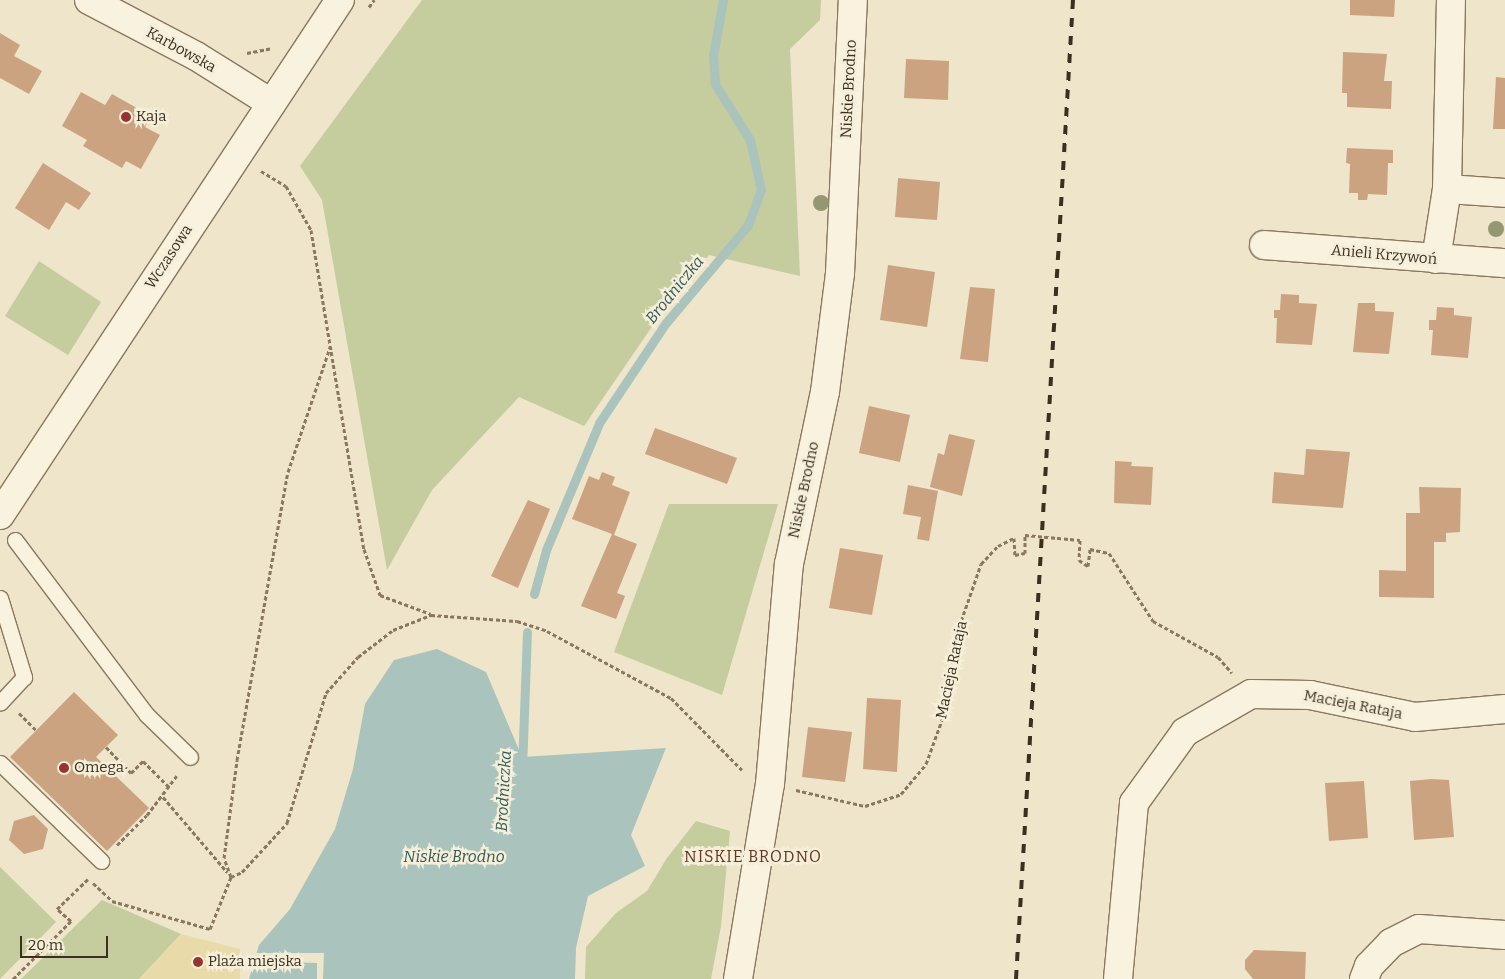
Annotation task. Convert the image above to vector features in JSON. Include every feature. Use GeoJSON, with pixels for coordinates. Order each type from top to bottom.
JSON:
{"type":"FeatureCollection","features":[{"type":"Feature","properties":{"kind":"street","name":"Karbowska"},"geometry":{"type":"LineString","coordinates":[[89,0],[196,56],[271,103]]}},
{"type":"Feature","properties":{"kind":"street","name":"Wczasowa"},"geometry":{"type":"LineString","coordinates":[[0,515],[340,0]]}},
{"type":"Feature","properties":{"kind":"street","name":"Niskie Brodno"},"geometry":{"type":"LineString","coordinates":[[738,979],[770,784],[789,564],[825,392],[840,273],[854,0]]}},
{"type":"Feature","properties":{"kind":"street"},"geometry":{"type":"LineString","coordinates":[[1436,259],[1447,189],[1450,0]]}},
{"type":"Feature","properties":{"kind":"street"},"geometry":{"type":"LineString","coordinates":[[1447,189],[1505,193]]}},
{"type":"Feature","properties":{"kind":"street","name":"Anieli Krzywoń"},"geometry":{"type":"LineString","coordinates":[[1264,245],[1505,264]]}},
{"type":"Feature","properties":{"kind":"street"},"geometry":{"type":"LineString","coordinates":[[1118,979],[1134,803],[1185,732],[1251,694]]}},
{"type":"Feature","properties":{"kind":"street","name":"Macieja Rataja"},"geometry":{"type":"LineString","coordinates":[[1251,694],[1310,695],[1415,717],[1505,709]]}},
{"type":"Feature","properties":{"kind":"street"},"geometry":{"type":"LineString","coordinates":[[1364,979],[1369,966],[1391,943],[1419,929],[1505,935]]}},
{"type":"Feature","properties":{"kind":"lane"},"geometry":{"type":"LineString","coordinates":[[15,540],[147,715],[190,757]]}},
{"type":"Feature","properties":{"kind":"lane"},"geometry":{"type":"LineString","coordinates":[[0,598],[24,677],[0,703]]}},
{"type":"Feature","properties":{"kind":"lane"},"geometry":{"type":"LineString","coordinates":[[0,763],[101,861]]}},
{"type":"Feature","properties":{"kind":"path"},"geometry":{"type":"LineString","coordinates":[[242,53],[262,52],[278,45],[293,32],[309,45]]}},
{"type":"Feature","properties":{"kind":"path"},"geometry":{"type":"LineString","coordinates":[[260,170],[286,186],[311,230],[364,549],[380,595],[431,615],[517,622],[547,631],[672,698],[744,773],[770,784]]}},
{"type":"Feature","properties":{"kind":"path"},"geometry":{"type":"LineString","coordinates":[[88,879],[112,901],[210,929],[231,877],[224,858],[238,760],[288,472],[330,347]]}},
{"type":"Feature","properties":{"kind":"path","name":"Macieja Rataja"},"geometry":{"type":"LineString","coordinates":[[770,784],[865,806],[901,794],[926,764],[946,709],[958,633],[981,564],[998,546],[1014,538],[1015,555],[1025,553],[1025,535],[1080,540],[1078,560],[1088,566],[1090,550],[1109,554],[1153,621],[1218,657],[1251,694]]}},
{"type":"Feature","properties":{"kind":"path"},"geometry":{"type":"LineString","coordinates":[[231,877],[242,872],[287,823],[326,693],[358,657],[393,630],[431,615]]}},
{"type":"Feature","properties":{"kind":"path"},"geometry":{"type":"LineString","coordinates":[[106,747],[131,773],[143,761],[170,787]]}},
{"type":"Feature","properties":{"kind":"path"},"geometry":{"type":"LineString","coordinates":[[117,844],[163,796],[231,877]]}},
{"type":"Feature","properties":{"kind":"path"},"geometry":{"type":"LineString","coordinates":[[13,979],[71,921],[58,909],[91,874]]}},
{"type":"Feature","properties":{"kind":"green space"},"geometry":{"type":"Polygon","coordinates":[[[422,0],[821,0],[820,20],[790,49],[800,276],[709,255],[664,309],[584,426],[519,397],[432,490],[387,570],[322,200],[300,166],[422,0]]]}},
{"type":"Feature","properties":{"kind":"green space"},"geometry":{"type":"Polygon","coordinates":[[[39,261],[101,302],[68,355],[5,316],[39,261]]]}},
{"type":"Feature","properties":{"kind":"green space"},"geometry":{"type":"Polygon","coordinates":[[[669,504],[778,504],[722,695],[614,652],[669,504]]]}},
{"type":"Feature","properties":{"kind":"green space"},"geometry":{"type":"Polygon","coordinates":[[[696,821],[730,831],[721,926],[711,979],[585,979],[586,947],[616,913],[647,891],[667,858],[696,821]]]}},
{"type":"Feature","properties":{"kind":"green space"},"geometry":{"type":"Polygon","coordinates":[[[0,867],[56,922],[0,979],[0,867]]]}},
{"type":"Feature","properties":{"kind":"green space"},"geometry":{"type":"Polygon","coordinates":[[[102,900],[181,934],[139,979],[21,979],[102,900]]]}},
{"type":"Feature","properties":{"kind":"sand","name":"Plaża miejska"},"geometry":{"type":"Polygon","coordinates":[[[181,934],[240,949],[240,979],[139,979],[181,934]]]}},
{"type":"Feature","properties":{"kind":"water","name":"Niskie Brodno"},"geometry":{"type":"Polygon","coordinates":[[[437,649],[486,672],[522,757],[666,748],[631,835],[645,866],[588,896],[576,948],[575,979],[249,979],[259,945],[290,909],[335,829],[353,769],[365,704],[394,660],[437,649]]]}},
{"type":"Feature","properties":{"kind":"pier"},"geometry":{"type":"Polygon","coordinates":[[[254,953],[324,953],[323,979],[317,979],[317,963],[252,961],[254,953]]]}},
{"type":"Feature","properties":{"kind":"building"},"geometry":{"type":"Polygon","coordinates":[[[1350,0],[1395,0],[1394,17],[1350,15],[1350,0]]]}},
{"type":"Feature","properties":{"kind":"building"},"geometry":{"type":"Polygon","coordinates":[[[0,33],[20,45],[14,56],[42,71],[29,94],[0,78],[0,33]]]}},
{"type":"Feature","properties":{"kind":"building"},"geometry":{"type":"Polygon","coordinates":[[[1343,52],[1387,54],[1384,81],[1392,81],[1391,109],[1347,107],[1347,93],[1342,93],[1343,52]]]}},
{"type":"Feature","properties":{"kind":"building"},"geometry":{"type":"Polygon","coordinates":[[[906,59],[949,61],[948,100],[904,98],[906,59]]]}},
{"type":"Feature","properties":{"kind":"building"},"geometry":{"type":"Polygon","coordinates":[[[1496,77],[1505,78],[1505,129],[1493,129],[1496,77]]]}},
{"type":"Feature","properties":{"kind":"building"},"geometry":{"type":"Polygon","coordinates":[[[81,92],[105,105],[112,94],[151,116],[145,127],[160,135],[141,169],[126,161],[122,168],[83,146],[87,140],[62,126],[81,92]]]}},
{"type":"Feature","properties":{"kind":"building"},"geometry":{"type":"Polygon","coordinates":[[[1347,148],[1393,150],[1393,163],[1388,163],[1387,195],[1368,194],[1367,200],[1358,200],[1358,193],[1349,193],[1350,164],[1346,163],[1347,148]]]}},
{"type":"Feature","properties":{"kind":"building"},"geometry":{"type":"Polygon","coordinates":[[[43,163],[91,193],[79,210],[66,202],[49,230],[15,208],[43,163]]]}},
{"type":"Feature","properties":{"kind":"building"},"geometry":{"type":"Polygon","coordinates":[[[898,178],[940,182],[937,220],[895,217],[898,178]]]}},
{"type":"Feature","properties":{"kind":"building"},"geometry":{"type":"Polygon","coordinates":[[[888,265],[935,272],[927,327],[880,320],[888,265]]]}},
{"type":"Feature","properties":{"kind":"building"},"geometry":{"type":"Polygon","coordinates":[[[970,287],[995,289],[988,362],[960,359],[970,287]]]}},
{"type":"Feature","properties":{"kind":"building"},"geometry":{"type":"Polygon","coordinates":[[[1281,294],[1299,295],[1299,303],[1317,304],[1312,345],[1276,343],[1277,318],[1274,318],[1274,310],[1280,310],[1281,294]]]}},
{"type":"Feature","properties":{"kind":"building"},"geometry":{"type":"Polygon","coordinates":[[[1358,303],[1375,303],[1375,311],[1394,312],[1389,354],[1353,352],[1358,303]]]}},
{"type":"Feature","properties":{"kind":"building"},"geometry":{"type":"Polygon","coordinates":[[[1437,307],[1454,308],[1454,315],[1472,317],[1468,358],[1431,355],[1433,330],[1429,330],[1429,320],[1436,320],[1437,307]]]}},
{"type":"Feature","properties":{"kind":"building"},"geometry":{"type":"Polygon","coordinates":[[[869,406],[910,415],[900,462],[859,453],[869,406]]]}},
{"type":"Feature","properties":{"kind":"building"},"geometry":{"type":"Polygon","coordinates":[[[655,428],[737,458],[727,484],[645,454],[655,428]]]}},
{"type":"Feature","properties":{"kind":"building"},"geometry":{"type":"Polygon","coordinates":[[[949,434],[975,440],[962,496],[930,487],[938,453],[944,455],[949,434]]]}},
{"type":"Feature","properties":{"kind":"building"},"geometry":{"type":"Polygon","coordinates":[[[1306,449],[1350,452],[1343,508],[1272,503],[1274,472],[1304,475],[1306,449]]]}},
{"type":"Feature","properties":{"kind":"building"},"geometry":{"type":"Polygon","coordinates":[[[1115,461],[1132,462],[1131,466],[1153,467],[1151,505],[1114,503],[1115,461]]]}},
{"type":"Feature","properties":{"kind":"building"},"geometry":{"type":"Polygon","coordinates":[[[602,472],[615,477],[612,485],[630,492],[614,535],[637,544],[617,593],[625,596],[616,619],[581,606],[612,534],[572,519],[589,476],[599,480],[602,472]]]}},
{"type":"Feature","properties":{"kind":"building"},"geometry":{"type":"Polygon","coordinates":[[[908,485],[938,491],[929,541],[917,539],[921,517],[903,514],[908,485]]]}},
{"type":"Feature","properties":{"kind":"building"},"geometry":{"type":"Polygon","coordinates":[[[1419,487],[1461,488],[1460,532],[1446,533],[1446,542],[1434,542],[1434,598],[1379,597],[1379,570],[1406,571],[1406,513],[1420,513],[1419,487]]]}},
{"type":"Feature","properties":{"kind":"building"},"geometry":{"type":"Polygon","coordinates":[[[528,500],[550,509],[518,588],[491,576],[528,500]]]}},
{"type":"Feature","properties":{"kind":"building"},"geometry":{"type":"Polygon","coordinates":[[[840,548],[883,555],[872,615],[829,608],[840,548]]]}},
{"type":"Feature","properties":{"kind":"building","name":"Omega"},"geometry":{"type":"Polygon","coordinates":[[[74,692],[118,735],[96,757],[149,808],[107,851],[10,757],[74,692]]]}},
{"type":"Feature","properties":{"kind":"building"},"geometry":{"type":"Polygon","coordinates":[[[867,698],[901,700],[897,772],[863,769],[867,698]]]}},
{"type":"Feature","properties":{"kind":"building"},"geometry":{"type":"Polygon","coordinates":[[[808,727],[852,732],[845,782],[802,777],[808,727]]]}},
{"type":"Feature","properties":{"kind":"building"},"geometry":{"type":"Polygon","coordinates":[[[1449,780],[1454,837],[1414,840],[1410,781],[1449,780]]]}},
{"type":"Feature","properties":{"kind":"building"},"geometry":{"type":"Polygon","coordinates":[[[1364,781],[1368,838],[1329,841],[1325,783],[1364,781]]]}},
{"type":"Feature","properties":{"kind":"building"},"geometry":{"type":"Polygon","coordinates":[[[34,815],[48,829],[43,849],[24,854],[9,840],[14,821],[34,815]]]}},
{"type":"Feature","properties":{"kind":"building"},"geometry":{"type":"Polygon","coordinates":[[[1254,950],[1306,952],[1305,979],[1253,979],[1245,969],[1245,960],[1254,950]]]}},
{"type":"Feature","properties":{"kind":"waterway","name":"Brodniczka"},"geometry":{"type":"LineString","coordinates":[[534,594],[546,550],[599,423],[665,324],[748,225],[761,190],[750,140],[715,84],[713,56],[723,0]]}},
{"type":"Feature","properties":{"kind":"waterway","name":"Brodniczka"},"geometry":{"type":"LineString","coordinates":[[522,768],[527,632]]}},
{"type":"Feature","properties":{"kind":"railway"},"geometry":{"type":"LineString","coordinates":[[1016,979],[1073,0]]}},
{"type":"Feature","properties":{"kind":"place","name":"Kaja"},"geometry":{"type":"Point","coordinates":[126,117]}},
{"type":"Feature","properties":{"kind":"place","name":"Omega"},"geometry":{"type":"Point","coordinates":[64,768]}},
{"type":"Feature","properties":{"kind":"place","name":"Plaża miejska"},"geometry":{"type":"Point","coordinates":[198,962]}},
{"type":"Feature","properties":{"kind":"district","name":"NISKIE BRODNO"},"geometry":{"type":"Point","coordinates":[753,857]}}]}
